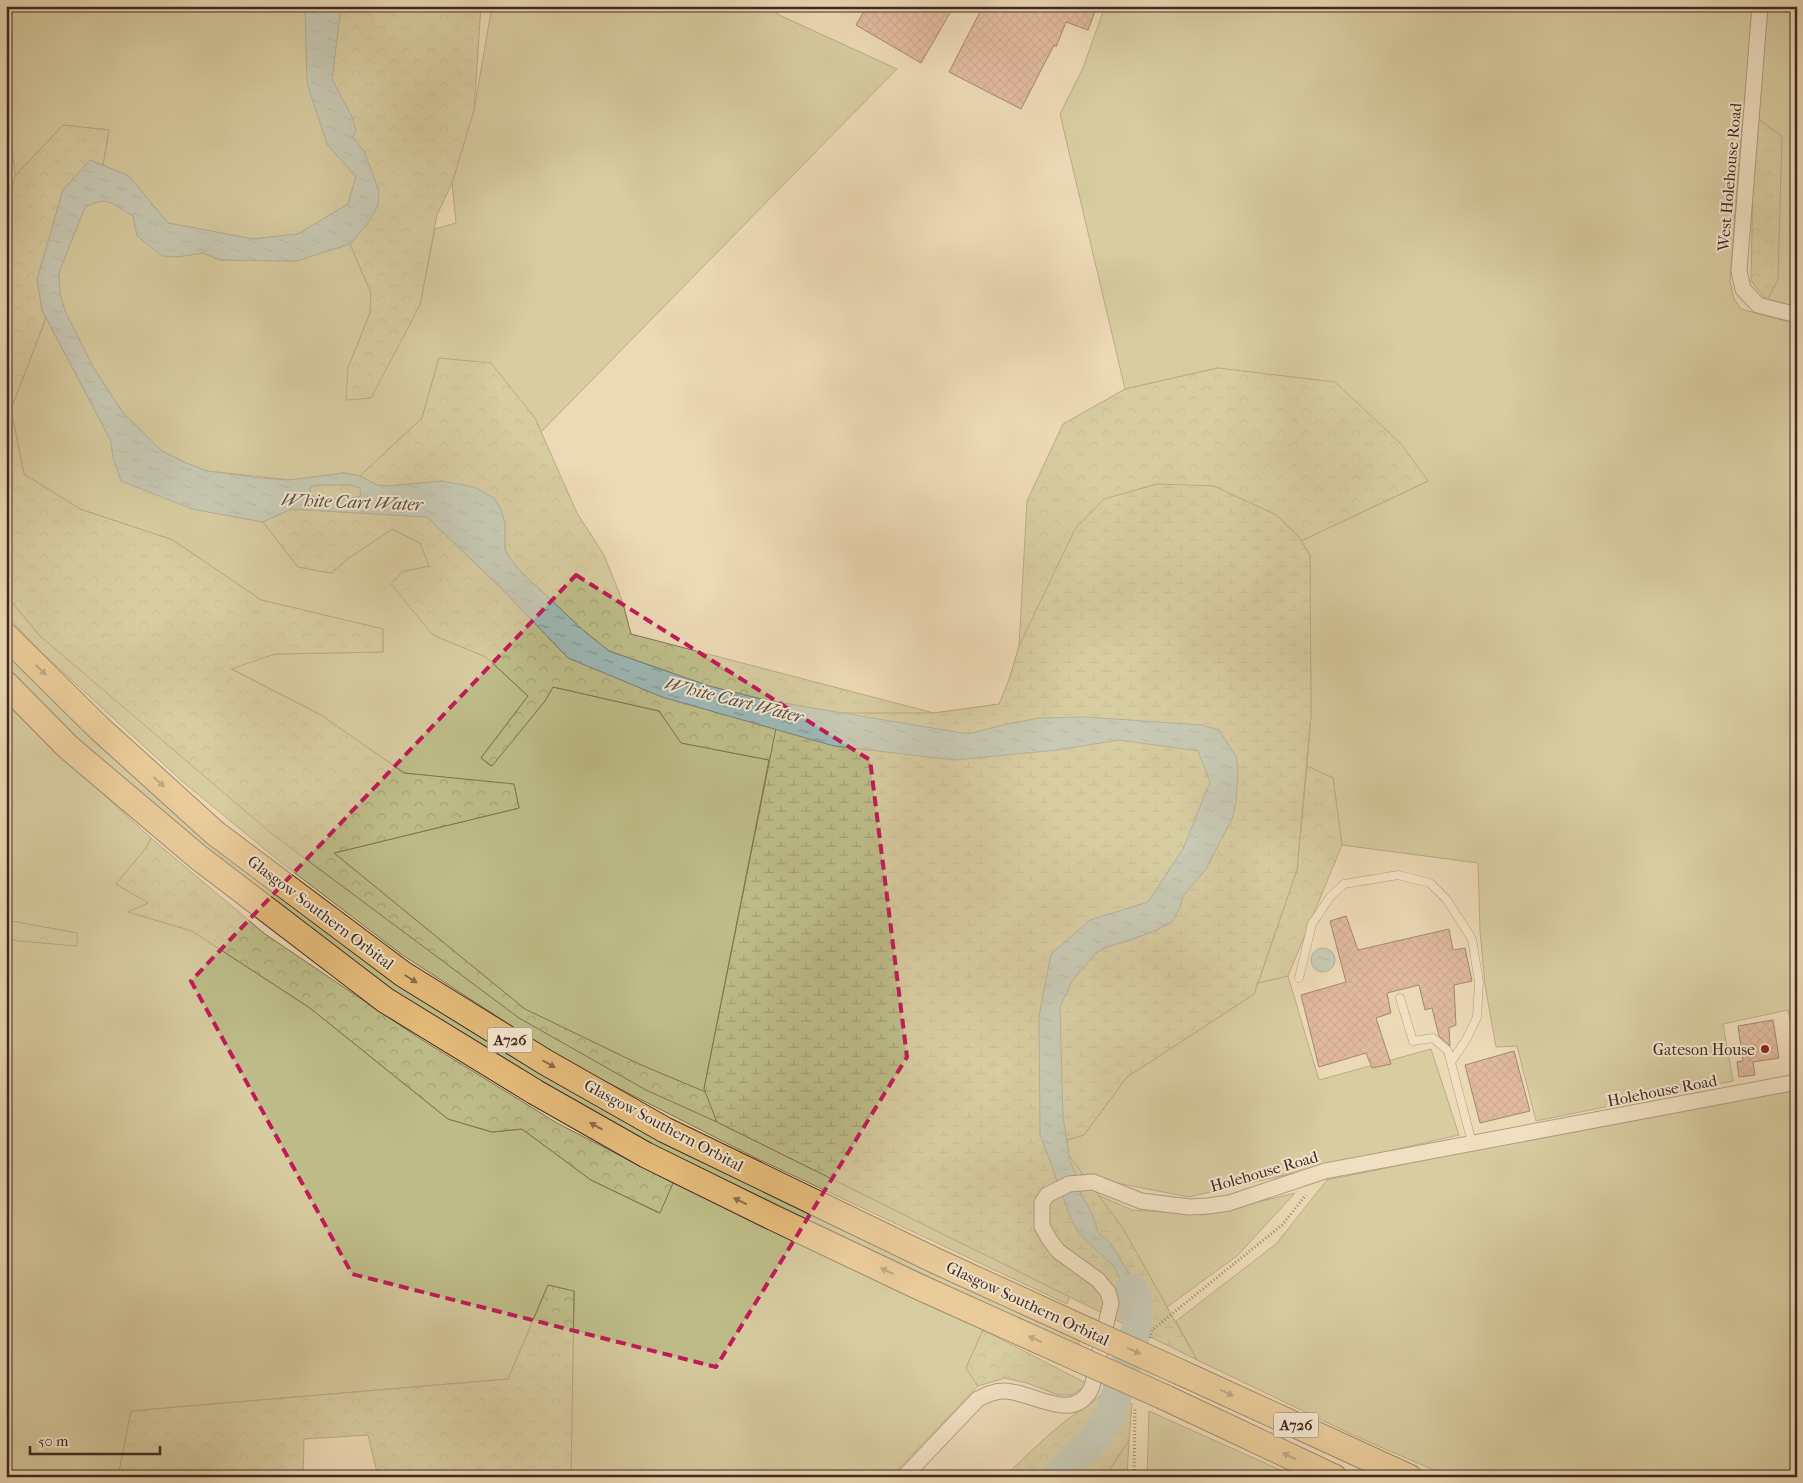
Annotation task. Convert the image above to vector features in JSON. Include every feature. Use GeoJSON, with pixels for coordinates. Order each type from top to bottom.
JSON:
{"type":"FeatureCollection","features":[{"type":"Feature","properties":{"kind":"highway","name":"Glasgow Southern Orbital"},"geometry":{"type":"LineString","coordinates":[[6,636],[99,728],[214,833],[403,974],[545,1062],[665,1130],[936,1261],[1409,1477]]}},
{"type":"Feature","properties":{"kind":"highway","name":"Glasgow Southern Orbital"},"geometry":{"type":"LineString","coordinates":[[6,684],[68,747],[198,857],[385,1000],[535,1092],[646,1155],[900,1277],[1164,1397],[1334,1477]]}},
{"type":"Feature","properties":{"kind":"street","name":"West Holehouse Road"},"geometry":{"type":"LineString","coordinates":[[1760,6],[1739,271],[1744,289],[1758,305],[1797,315]]}},
{"type":"Feature","properties":{"kind":"street","name":"Holehouse Road"},"geometry":{"type":"LineString","coordinates":[[904,1477],[978,1399],[991,1393],[1004,1391],[1070,1406],[1078,1402],[1091,1388],[1111,1303],[1108,1292],[1098,1280],[1058,1251],[1042,1226],[1042,1203],[1047,1194],[1069,1184],[1093,1182],[1142,1201],[1189,1207],[1208,1206],[1229,1202],[1325,1171],[1797,1082]]}},
{"type":"Feature","properties":{"kind":"lane"},"geometry":{"type":"LineString","coordinates":[[1300,978],[1312,924],[1330,897],[1344,884],[1398,875],[1430,883],[1447,900],[1472,939],[1479,982],[1477,1017],[1466,1040],[1451,1062]]}},
{"type":"Feature","properties":{"kind":"lane"},"geometry":{"type":"LineString","coordinates":[[1400,998],[1413,1040],[1433,1038],[1448,1051],[1472,1144]]}},
{"type":"Feature","properties":{"kind":"path"},"geometry":{"type":"LineString","coordinates":[[1150,1340],[1152,1330],[1282,1225],[1325,1171]]}},
{"type":"Feature","properties":{"kind":"path"},"geometry":{"type":"LineString","coordinates":[[1134,1477],[1135,1408],[1137,1398]]}},
{"type":"Feature","properties":{"kind":"highlighted area"},"geometry":{"type":"Polygon","coordinates":[[[576,575],[870,760],[907,1057],[716,1367],[352,1274],[191,981],[576,575]]]}},
{"type":"Feature","properties":{"kind":"green space"},"geometry":{"type":"Polygon","coordinates":[[[6,6],[305,6],[308,83],[327,144],[356,177],[348,204],[298,234],[253,239],[168,223],[129,176],[103,165],[109,130],[63,125],[15,176],[6,88],[6,6]]]}},
{"type":"Feature","properties":{"kind":"green space"},"geometry":{"type":"Polygon","coordinates":[[[341,6],[481,6],[474,110],[452,183],[437,215],[420,305],[371,398],[346,400],[348,368],[370,313],[371,293],[350,244],[368,223],[364,151],[353,138],[332,79],[341,6]]]}},
{"type":"Feature","properties":{"kind":"green space"},"geometry":{"type":"Polygon","coordinates":[[[492,6],[781,6],[777,14],[897,69],[541,432],[535,418],[439,358],[422,418],[360,476],[344,473],[290,480],[207,471],[162,451],[123,413],[93,367],[65,311],[60,294],[59,272],[85,207],[93,203],[110,202],[133,216],[137,236],[176,257],[203,253],[220,260],[296,261],[350,244],[371,293],[370,313],[348,368],[420,305],[435,229],[456,223],[452,183],[474,110],[492,6]]]}},
{"type":"Feature","properties":{"kind":"green space"},"geometry":{"type":"Polygon","coordinates":[[[1105,6],[1761,6],[1742,125],[1730,281],[1734,299],[1741,309],[1797,324],[1797,1046],[1788,1010],[1723,1024],[1733,1081],[1536,1121],[1517,1046],[1496,1047],[1485,985],[1480,931],[1478,863],[1342,845],[1333,778],[1307,766],[1311,715],[1310,555],[1301,541],[1428,481],[1218,368],[1125,389],[1060,114],[1083,68],[1105,6]]]}},
{"type":"Feature","properties":{"kind":"green space"},"geometry":{"type":"Polygon","coordinates":[[[1764,6],[1797,6],[1797,309],[1767,301],[1754,116],[1764,6]]]}},
{"type":"Feature","properties":{"kind":"green space"},"geometry":{"type":"Polygon","coordinates":[[[1754,116],[1782,136],[1778,279],[1767,301],[1751,281],[1754,116]]]}},
{"type":"Feature","properties":{"kind":"green space"},"geometry":{"type":"Polygon","coordinates":[[[63,125],[109,130],[103,165],[90,160],[63,190],[37,280],[42,310],[46,318],[11,409],[24,474],[80,509],[173,540],[261,600],[383,629],[383,652],[275,654],[231,669],[321,715],[404,773],[514,784],[519,808],[334,853],[525,1009],[639,1064],[727,1101],[1102,1312],[717,1122],[646,1090],[519,1018],[271,833],[40,636],[6,595],[6,211],[15,176],[63,125]]]}},
{"type":"Feature","properties":{"kind":"green space"},"geometry":{"type":"Polygon","coordinates":[[[46,318],[111,441],[113,457],[192,509],[263,522],[298,567],[331,573],[349,558],[392,529],[420,543],[430,566],[402,572],[433,635],[486,657],[528,696],[481,758],[491,766],[545,701],[553,687],[659,711],[682,743],[769,760],[704,1089],[1070,1296],[1067,1304],[756,1158],[567,1062],[401,954],[279,861],[183,782],[40,651],[6,615],[6,595],[40,636],[525,1010],[334,853],[519,808],[514,785],[404,773],[321,715],[230,668],[275,654],[383,652],[383,629],[261,600],[173,540],[80,509],[24,474],[11,409],[46,318]]]}},
{"type":"Feature","properties":{"kind":"green space"},"geometry":{"type":"Polygon","coordinates":[[[439,358],[491,363],[535,418],[577,513],[604,555],[622,600],[631,634],[934,713],[1000,704],[1019,646],[1027,501],[1063,424],[1125,389],[1218,368],[1335,382],[1402,445],[1428,481],[1301,541],[1276,515],[1039,718],[922,727],[765,700],[709,686],[609,651],[584,631],[517,568],[505,550],[505,525],[501,509],[494,498],[442,481],[389,486],[377,485],[360,476],[422,418],[439,358]]]}},
{"type":"Feature","properties":{"kind":"green space"},"geometry":{"type":"Polygon","coordinates":[[[1157,484],[1214,486],[1276,515],[1298,536],[1310,555],[1311,715],[1297,870],[1254,994],[1127,1077],[1084,1135],[1059,1142],[1122,1227],[1197,1360],[717,1122],[704,1089],[779,713],[934,713],[999,704],[1010,677],[1019,646],[1075,529],[1104,499],[1157,484]]]}},
{"type":"Feature","properties":{"kind":"green space"},"geometry":{"type":"Polygon","coordinates":[[[317,485],[351,485],[360,487],[361,496],[336,499],[311,496],[310,488],[317,485]]]}},
{"type":"Feature","properties":{"kind":"green space"},"geometry":{"type":"Polygon","coordinates":[[[291,509],[427,517],[503,590],[568,658],[834,746],[821,765],[769,760],[681,743],[659,711],[553,687],[545,701],[492,766],[481,758],[528,696],[486,657],[433,635],[391,584],[402,572],[429,566],[420,543],[392,529],[349,558],[331,573],[298,567],[263,522],[291,509]]]}},
{"type":"Feature","properties":{"kind":"green space"},"geometry":{"type":"Polygon","coordinates":[[[6,649],[94,736],[628,1123],[832,1225],[1081,1338],[1077,1347],[672,1155],[538,1083],[389,989],[235,877],[116,775],[6,671],[6,649]]]}},
{"type":"Feature","properties":{"kind":"green space"},"geometry":{"type":"Polygon","coordinates":[[[6,699],[54,749],[151,838],[146,848],[116,884],[149,903],[129,912],[192,931],[310,1008],[448,1119],[492,1132],[522,1129],[591,1180],[659,1213],[673,1183],[983,1330],[966,1368],[978,1386],[891,1477],[571,1477],[574,1292],[548,1285],[508,1379],[131,1411],[118,1477],[6,1477],[6,939],[19,941],[76,933],[6,920],[6,699]]]}},
{"type":"Feature","properties":{"kind":"green space"},"geometry":{"type":"Polygon","coordinates":[[[1307,766],[1333,778],[1342,845],[1288,976],[1258,983],[1297,870],[1307,766]]]}},
{"type":"Feature","properties":{"kind":"green space"},"geometry":{"type":"Polygon","coordinates":[[[151,838],[265,934],[419,1038],[557,1123],[673,1183],[660,1213],[591,1180],[522,1129],[492,1132],[448,1119],[310,1008],[192,931],[128,912],[148,903],[116,884],[146,848],[151,838]]]}},
{"type":"Feature","properties":{"kind":"green space"},"geometry":{"type":"Polygon","coordinates":[[[6,920],[77,933],[77,946],[6,939],[6,920]]]}},
{"type":"Feature","properties":{"kind":"green space"},"geometry":{"type":"Polygon","coordinates":[[[1288,976],[1319,1080],[1431,1049],[1459,1135],[1189,1197],[1085,1177],[1069,1157],[1067,1140],[1084,1135],[1127,1077],[1254,994],[1258,983],[1288,976]]]}},
{"type":"Feature","properties":{"kind":"green space"},"geometry":{"type":"Polygon","coordinates":[[[1797,1090],[1797,1477],[1450,1477],[1355,1436],[1197,1360],[1176,1321],[1276,1244],[1327,1180],[1573,1130],[1797,1090]]]}},
{"type":"Feature","properties":{"kind":"green space"},"geometry":{"type":"Polygon","coordinates":[[[1295,1193],[1237,1256],[1167,1307],[1122,1227],[1098,1195],[1132,1210],[1205,1215],[1295,1193]]]}},
{"type":"Feature","properties":{"kind":"green space"},"geometry":{"type":"Polygon","coordinates":[[[548,1285],[574,1291],[571,1477],[378,1477],[368,1435],[304,1439],[303,1477],[118,1477],[131,1411],[508,1379],[548,1285]]]}},
{"type":"Feature","properties":{"kind":"green space"},"geometry":{"type":"Polygon","coordinates":[[[983,1330],[1088,1384],[1072,1395],[1058,1395],[1027,1383],[1005,1378],[978,1386],[966,1368],[983,1330]]]}},
{"type":"Feature","properties":{"kind":"green space"},"geometry":{"type":"Polygon","coordinates":[[[1103,1392],[1111,1395],[1105,1410],[1050,1477],[1004,1477],[1054,1430],[1103,1392]]]}},
{"type":"Feature","properties":{"kind":"green space"},"geometry":{"type":"Polygon","coordinates":[[[1122,1400],[1132,1404],[1129,1440],[1105,1477],[1065,1477],[1072,1467],[1118,1422],[1122,1400]]]}},
{"type":"Feature","properties":{"kind":"green space"},"geometry":{"type":"Polygon","coordinates":[[[1149,1411],[1296,1477],[1147,1477],[1149,1411]]]}},
{"type":"Feature","properties":{"kind":"green space"},"geometry":{"type":"Polygon","coordinates":[[[1129,1440],[1127,1477],[1105,1477],[1129,1440]]]}},
{"type":"Feature","properties":{"kind":"water"},"geometry":{"type":"Polygon","coordinates":[[[305,6],[341,6],[332,79],[352,117],[356,130],[353,138],[364,151],[379,191],[378,205],[368,223],[350,244],[296,261],[220,260],[203,253],[176,257],[162,256],[137,236],[133,216],[105,201],[93,203],[85,207],[59,272],[60,294],[65,311],[93,367],[123,413],[162,451],[207,471],[259,478],[290,480],[344,473],[360,476],[377,485],[389,486],[442,481],[474,487],[494,498],[501,509],[505,525],[505,550],[517,568],[584,631],[609,651],[709,686],[765,700],[968,734],[1039,718],[1086,717],[1202,725],[1219,730],[1236,756],[1238,768],[1236,802],[1232,819],[1206,869],[1183,896],[1180,908],[1173,921],[1157,930],[1106,947],[1096,953],[1072,981],[1060,1007],[1063,1116],[1070,1161],[1077,1177],[1057,1181],[1040,1134],[1039,1016],[1051,954],[1090,920],[1148,902],[1183,849],[1210,782],[1198,751],[1119,740],[1057,750],[955,760],[834,746],[662,697],[568,658],[503,590],[427,517],[291,509],[263,522],[192,509],[121,481],[113,457],[111,441],[42,310],[37,280],[63,190],[90,160],[129,176],[168,223],[253,239],[298,234],[348,204],[356,177],[327,144],[307,83],[305,6]],[[317,485],[310,488],[311,496],[336,499],[361,496],[360,488],[351,485],[317,485]]]}},
{"type":"Feature","properties":{"kind":"water"},"geometry":{"type":"Polygon","coordinates":[[[1323,948],[1328,949],[1334,955],[1334,965],[1328,971],[1323,972],[1318,971],[1312,965],[1311,960],[1312,955],[1318,949],[1323,948]]]}},
{"type":"Feature","properties":{"kind":"water"},"geometry":{"type":"Polygon","coordinates":[[[1078,1188],[1093,1216],[1098,1232],[1111,1244],[1142,1294],[1145,1314],[1141,1332],[1129,1326],[1128,1302],[1123,1285],[1115,1270],[1080,1234],[1071,1219],[1062,1191],[1078,1188]]]}},
{"type":"Feature","properties":{"kind":"water"},"geometry":{"type":"Polygon","coordinates":[[[1111,1395],[1122,1400],[1118,1422],[1072,1467],[1065,1477],[1050,1477],[1105,1410],[1111,1395]]]}},
{"type":"Feature","properties":{"kind":"building"},"geometry":{"type":"Polygon","coordinates":[[[867,6],[954,6],[921,63],[856,25],[867,6]]]}},
{"type":"Feature","properties":{"kind":"building"},"geometry":{"type":"Polygon","coordinates":[[[983,6],[1097,6],[1088,30],[1066,22],[1056,47],[1054,45],[1021,109],[949,72],[983,6]]]}},
{"type":"Feature","properties":{"kind":"building"},"geometry":{"type":"Polygon","coordinates":[[[1346,916],[1358,950],[1449,929],[1453,950],[1465,948],[1472,981],[1454,985],[1456,1025],[1449,1028],[1450,1046],[1439,1036],[1432,1008],[1425,1010],[1419,985],[1387,993],[1391,1013],[1376,1018],[1391,1064],[1372,1068],[1366,1053],[1319,1067],[1301,995],[1346,982],[1330,921],[1346,916]]]}},
{"type":"Feature","properties":{"kind":"building","name":"Gateson House"},"geometry":{"type":"Polygon","coordinates":[[[1773,1020],[1779,1058],[1753,1062],[1755,1075],[1739,1077],[1737,1062],[1743,1061],[1738,1026],[1773,1020]]]}},
{"type":"Feature","properties":{"kind":"building"},"geometry":{"type":"Polygon","coordinates":[[[1514,1051],[1530,1111],[1480,1123],[1465,1065],[1514,1051]]]}},
{"type":"Feature","properties":{"kind":"waterway","name":"White Cart Water"},"geometry":{"type":"LineString","coordinates":[[1056,1477],[1098,1434],[1110,1416],[1138,1324],[1135,1296],[1131,1289]]}},
{"type":"Feature","properties":{"kind":"place","name":"Gateson House"},"geometry":{"type":"Point","coordinates":[1765,1049]}}]}
